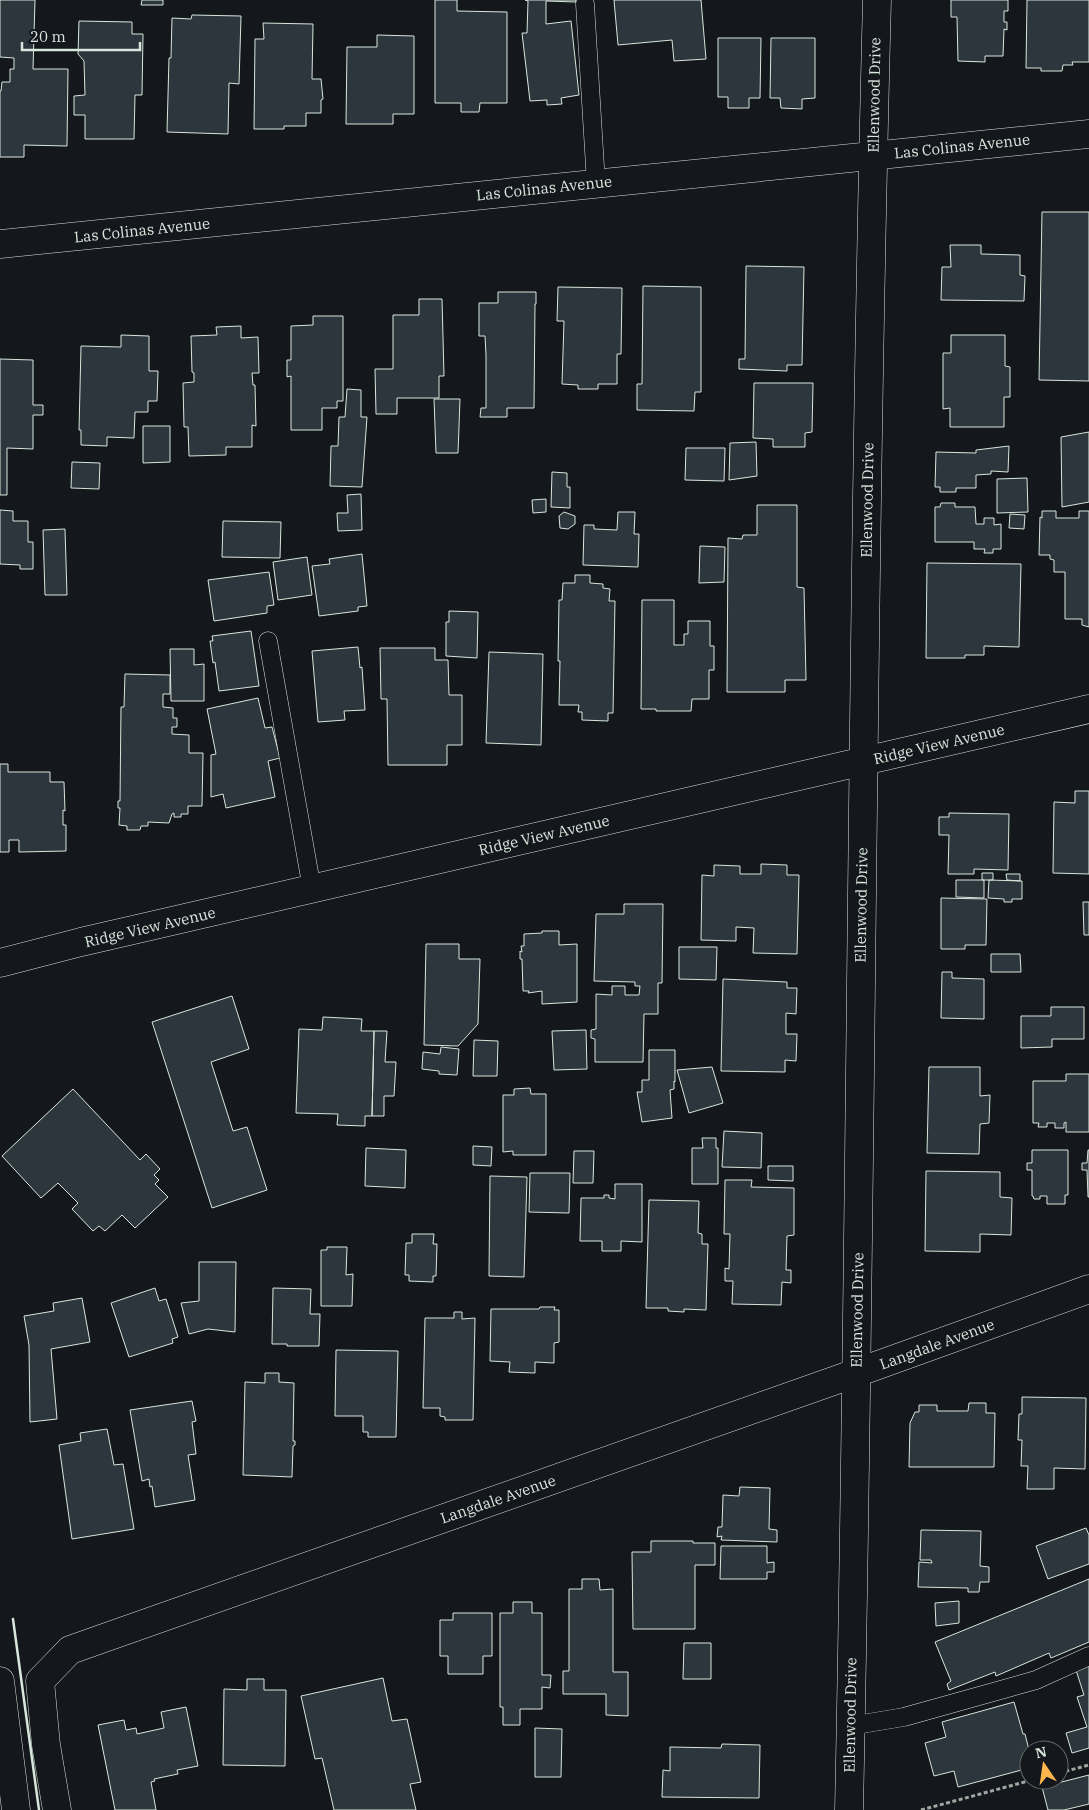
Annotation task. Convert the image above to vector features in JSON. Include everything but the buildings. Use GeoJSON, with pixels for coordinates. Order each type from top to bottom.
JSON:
{"type":"FeatureCollection","features":[{"type":"Feature","properties":{"kind":"street","name":"Ellenwood Drive"},"geometry":{"type":"LineString","coordinates":[[849,1810],[863,761],[877,0]]}},
{"type":"Feature","properties":{"kind":"street","name":"Las Colinas Avenue"},"geometry":{"type":"LineString","coordinates":[[0,244],[1089,134]]}},
{"type":"Feature","properties":{"kind":"street","name":"Ridge View Avenue"},"geometry":{"type":"LineString","coordinates":[[0,963],[1089,709]]}},
{"type":"Feature","properties":{"kind":"street","name":"Langdale Avenue"},"geometry":{"type":"LineString","coordinates":[[57,1810],[46,1744],[40,1681],[70,1650],[1089,1289]]}},
{"type":"Feature","properties":{"kind":"street"},"geometry":{"type":"LineString","coordinates":[[0,1681],[16,1810]]}},
{"type":"Feature","properties":{"kind":"lane"},"geometry":{"type":"LineString","coordinates":[[586,4],[596,183]]}},
{"type":"Feature","properties":{"kind":"lane"},"geometry":{"type":"LineString","coordinates":[[268,642],[312,889]]}},
{"type":"Feature","properties":{"kind":"lane"},"geometry":{"type":"LineString","coordinates":[[850,1726],[904,1718],[1019,1685],[1036,1680],[1089,1656]]}},
{"type":"Feature","properties":{"kind":"path"},"geometry":{"type":"LineString","coordinates":[[1069,1770],[1089,1765]]}},
{"type":"Feature","properties":{"kind":"path"},"geometry":{"type":"LineString","coordinates":[[922,1810],[1019,1784]]}},
{"type":"Feature","properties":{"kind":"wall"},"geometry":{"type":"LineString","coordinates":[[13,1619],[39,1810]]}}]}
